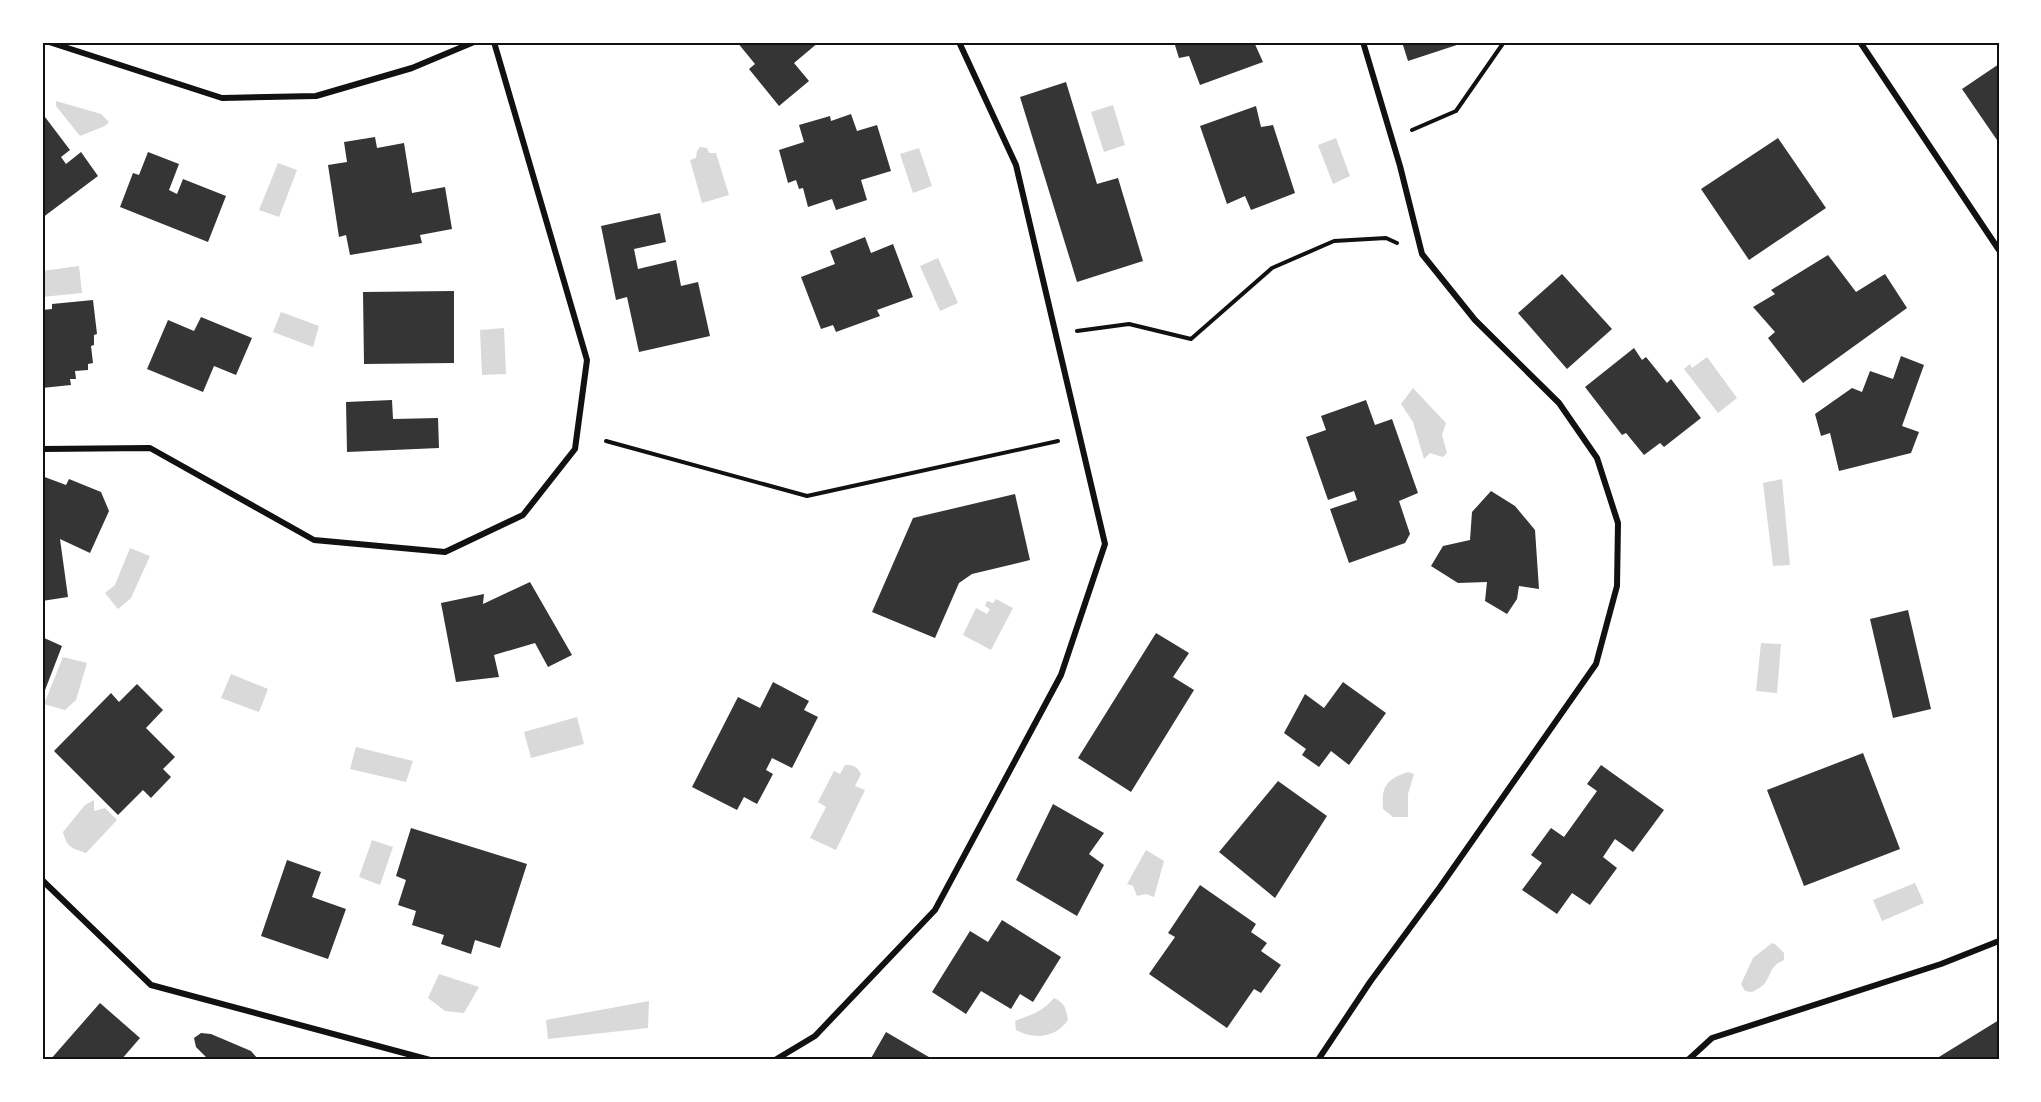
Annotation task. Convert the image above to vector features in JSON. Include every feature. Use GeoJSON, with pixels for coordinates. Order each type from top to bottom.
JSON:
{"type":"FeatureCollection","features":[{"type":"Feature","properties":{"kind":"street"},"geometry":{"type":"LineString","coordinates":[[49,42],[222,98],[316,96],[412,68],[474,42]]}},
{"type":"Feature","properties":{"kind":"street"},"geometry":{"type":"LineString","coordinates":[[42,448],[150,448],[314,540],[445,552],[523,515],[575,449],[588,360],[494,42]]}},
{"type":"Feature","properties":{"kind":"street"},"geometry":{"type":"LineString","coordinates":[[776,1060],[815,1036],[935,910],[1061,675],[1105,544],[1016,165],[959,42]]}},
{"type":"Feature","properties":{"kind":"street"},"geometry":{"type":"LineString","coordinates":[[1318,1060],[1370,982],[1440,887],[1596,664],[1617,586],[1618,523],[1597,458],[1559,403],[1475,320],[1422,254],[1392,139],[1363,42]]}},
{"type":"Feature","properties":{"kind":"street"},"geometry":{"type":"LineString","coordinates":[[1860,42],[1999,250]]}},
{"type":"Feature","properties":{"kind":"street"},"geometry":{"type":"LineString","coordinates":[[42,880],[151,985],[430,1060]]}},
{"type":"Feature","properties":{"kind":"street"},"geometry":{"type":"LineString","coordinates":[[1688,1060],[1712,1038],[1941,964],[1999,941]]}},
{"type":"Feature","properties":{"kind":"path"},"geometry":{"type":"LineString","coordinates":[[1392,139],[1456,111],[1504,42]]}},
{"type":"Feature","properties":{"kind":"path"},"geometry":{"type":"LineString","coordinates":[[1056,334],[1129,324],[1191,339],[1272,268],[1334,241],[1386,238],[1422,254]]}},
{"type":"Feature","properties":{"kind":"path"},"geometry":{"type":"LineString","coordinates":[[606,441],[807,496],[1079,436]]}},
{"type":"Feature","properties":{"kind":"shaded area"},"geometry":{"type":"Polygon","coordinates":[[[56,101],[101,114],[109,122],[105,126],[80,136],[56,106],[56,101]]]}},
{"type":"Feature","properties":{"kind":"shaded area"},"geometry":{"type":"Polygon","coordinates":[[[1113,105],[1125,145],[1104,152],[1091,112],[1113,105]]]}},
{"type":"Feature","properties":{"kind":"shaded area"},"geometry":{"type":"Polygon","coordinates":[[[1336,138],[1350,176],[1333,184],[1318,145],[1336,138]]]}},
{"type":"Feature","properties":{"kind":"shaded area"},"geometry":{"type":"Polygon","coordinates":[[[700,147],[707,148],[709,153],[716,153],[729,195],[702,203],[690,160],[696,158],[700,147]]]}},
{"type":"Feature","properties":{"kind":"shaded area"},"geometry":{"type":"Polygon","coordinates":[[[919,148],[932,186],[913,193],[900,154],[919,148]]]}},
{"type":"Feature","properties":{"kind":"shaded area"},"geometry":{"type":"Polygon","coordinates":[[[278,163],[297,170],[279,217],[259,210],[278,163]]]}},
{"type":"Feature","properties":{"kind":"shaded area"},"geometry":{"type":"Polygon","coordinates":[[[938,258],[958,303],[940,311],[920,266],[938,258]]]}},
{"type":"Feature","properties":{"kind":"shaded area"},"geometry":{"type":"Polygon","coordinates":[[[79,266],[82,293],[42,297],[42,271],[79,266]]]}},
{"type":"Feature","properties":{"kind":"shaded area"},"geometry":{"type":"Polygon","coordinates":[[[281,312],[319,326],[313,347],[273,332],[281,312]]]}},
{"type":"Feature","properties":{"kind":"shaded area"},"geometry":{"type":"Polygon","coordinates":[[[504,328],[506,374],[482,375],[480,330],[504,328]]]}},
{"type":"Feature","properties":{"kind":"shaded area"},"geometry":{"type":"Polygon","coordinates":[[[1707,357],[1737,398],[1718,413],[1684,369],[1690,364],[1692,368],[1707,357]]]}},
{"type":"Feature","properties":{"kind":"shaded area"},"geometry":{"type":"Polygon","coordinates":[[[1413,388],[1446,423],[1442,435],[1447,453],[1443,457],[1430,453],[1424,459],[1413,422],[1401,404],[1413,388]]]}},
{"type":"Feature","properties":{"kind":"shaded area"},"geometry":{"type":"Polygon","coordinates":[[[1782,479],[1790,565],[1773,566],[1763,483],[1782,479]]]}},
{"type":"Feature","properties":{"kind":"shaded area"},"geometry":{"type":"Polygon","coordinates":[[[130,548],[150,556],[131,598],[118,609],[105,593],[115,585],[130,548]]]}},
{"type":"Feature","properties":{"kind":"shaded area"},"geometry":{"type":"Polygon","coordinates":[[[996,599],[1013,608],[991,650],[963,635],[976,608],[987,614],[990,609],[985,606],[987,601],[993,603],[996,599]]]}},
{"type":"Feature","properties":{"kind":"shaded area"},"geometry":{"type":"Polygon","coordinates":[[[1761,643],[1781,644],[1777,693],[1756,691],[1761,643]]]}},
{"type":"Feature","properties":{"kind":"shaded area"},"geometry":{"type":"Polygon","coordinates":[[[63,657],[87,663],[76,700],[65,710],[44,704],[63,657]]]}},
{"type":"Feature","properties":{"kind":"shaded area"},"geometry":{"type":"Polygon","coordinates":[[[231,674],[268,689],[259,712],[221,698],[231,674]]]}},
{"type":"Feature","properties":{"kind":"shaded area"},"geometry":{"type":"Polygon","coordinates":[[[577,717],[584,744],[531,758],[524,732],[577,717]]]}},
{"type":"Feature","properties":{"kind":"shaded area"},"geometry":{"type":"Polygon","coordinates":[[[356,747],[413,761],[406,782],[350,769],[356,747]]]}},
{"type":"Feature","properties":{"kind":"shaded area"},"geometry":{"type":"Polygon","coordinates":[[[845,765],[858,769],[861,774],[855,786],[865,790],[836,850],[810,838],[826,807],[818,802],[834,771],[840,774],[845,765]]]}},
{"type":"Feature","properties":{"kind":"shaded area"},"geometry":{"type":"Polygon","coordinates":[[[1408,772],[1414,774],[1408,794],[1408,817],[1393,817],[1383,809],[1384,789],[1390,781],[1408,772]]]}},
{"type":"Feature","properties":{"kind":"shaded area"},"geometry":{"type":"Polygon","coordinates":[[[94,800],[94,811],[105,808],[117,820],[86,853],[71,847],[63,832],[85,805],[94,800]]]}},
{"type":"Feature","properties":{"kind":"shaded area"},"geometry":{"type":"Polygon","coordinates":[[[372,840],[393,847],[380,885],[359,877],[372,840]]]}},
{"type":"Feature","properties":{"kind":"shaded area"},"geometry":{"type":"Polygon","coordinates":[[[1146,850],[1164,861],[1154,897],[1146,894],[1137,896],[1133,886],[1127,884],[1146,850]]]}},
{"type":"Feature","properties":{"kind":"shaded area"},"geometry":{"type":"Polygon","coordinates":[[[1915,883],[1924,903],[1882,921],[1873,900],[1915,883]]]}},
{"type":"Feature","properties":{"kind":"shaded area"},"geometry":{"type":"Polygon","coordinates":[[[1772,943],[1784,953],[1784,960],[1774,967],[1762,986],[1752,992],[1745,991],[1741,984],[1753,958],[1772,943]]]}},
{"type":"Feature","properties":{"kind":"shaded area"},"geometry":{"type":"Polygon","coordinates":[[[439,974],[479,987],[464,1013],[445,1011],[428,998],[439,974]]]}},
{"type":"Feature","properties":{"kind":"shaded area"},"geometry":{"type":"Polygon","coordinates":[[[1054,998],[1063,1004],[1066,1010],[1068,1020],[1063,1026],[1044,1036],[1030,1035],[1016,1030],[1015,1021],[1040,1010],[1054,998]]]}},
{"type":"Feature","properties":{"kind":"shaded area"},"geometry":{"type":"Polygon","coordinates":[[[649,1001],[648,1028],[548,1039],[546,1020],[649,1001]]]}},
{"type":"Feature","properties":{"kind":"building"},"geometry":{"type":"Polygon","coordinates":[[[737,42],[819,42],[794,63],[809,81],[779,106],[749,69],[755,64],[737,42]]]}},
{"type":"Feature","properties":{"kind":"building"},"geometry":{"type":"Polygon","coordinates":[[[1174,42],[1254,42],[1263,62],[1200,85],[1189,56],[1179,58],[1174,42]]]}},
{"type":"Feature","properties":{"kind":"building"},"geometry":{"type":"Polygon","coordinates":[[[1402,42],[1466,42],[1408,61],[1402,42]]]}},
{"type":"Feature","properties":{"kind":"building"},"geometry":{"type":"Polygon","coordinates":[[[1999,64],[1999,143],[1962,89],[1999,64]]]}},
{"type":"Feature","properties":{"kind":"building"},"geometry":{"type":"Polygon","coordinates":[[[1066,82],[1097,184],[1118,178],[1143,261],[1077,282],[1020,97],[1066,82]]]}},
{"type":"Feature","properties":{"kind":"building"},"geometry":{"type":"Polygon","coordinates":[[[1256,106],[1261,127],[1273,125],[1295,193],[1251,210],[1245,196],[1227,204],[1200,126],[1256,106]]]}},
{"type":"Feature","properties":{"kind":"building"},"geometry":{"type":"Polygon","coordinates":[[[42,113],[70,150],[61,157],[66,164],[81,152],[98,176],[42,218],[42,113]]]}},
{"type":"Feature","properties":{"kind":"building"},"geometry":{"type":"Polygon","coordinates":[[[851,114],[857,131],[877,125],[891,171],[861,180],[867,200],[836,210],[832,199],[808,207],[803,188],[799,189],[796,180],[788,183],[779,150],[804,142],[799,125],[830,116],[831,121],[851,114]]]}},
{"type":"Feature","properties":{"kind":"building"},"geometry":{"type":"Polygon","coordinates":[[[375,137],[377,148],[404,143],[412,193],[445,187],[452,229],[420,235],[422,243],[350,255],[346,235],[339,237],[328,165],[347,162],[344,142],[375,137]]]}},
{"type":"Feature","properties":{"kind":"building"},"geometry":{"type":"Polygon","coordinates":[[[1778,138],[1826,208],[1749,260],[1701,189],[1778,138]]]}},
{"type":"Feature","properties":{"kind":"building"},"geometry":{"type":"Polygon","coordinates":[[[148,152],[179,164],[169,190],[177,194],[183,179],[226,196],[208,242],[120,207],[133,173],[139,175],[148,152]]]}},
{"type":"Feature","properties":{"kind":"building"},"geometry":{"type":"Polygon","coordinates":[[[660,213],[666,242],[634,249],[638,269],[676,260],[681,286],[698,282],[710,336],[639,352],[627,297],[616,300],[601,226],[660,213]]]}},
{"type":"Feature","properties":{"kind":"building"},"geometry":{"type":"Polygon","coordinates":[[[865,237],[871,253],[893,244],[913,297],[877,310],[880,316],[836,332],[833,325],[821,329],[801,277],[835,264],[830,251],[865,237]]]}},
{"type":"Feature","properties":{"kind":"building"},"geometry":{"type":"Polygon","coordinates":[[[1828,255],[1856,292],[1885,274],[1907,308],[1803,383],[1768,338],[1775,332],[1753,307],[1775,294],[1771,290],[1828,255]]]}},
{"type":"Feature","properties":{"kind":"building"},"geometry":{"type":"Polygon","coordinates":[[[1562,274],[1612,329],[1567,369],[1518,313],[1562,274]]]}},
{"type":"Feature","properties":{"kind":"building"},"geometry":{"type":"Polygon","coordinates":[[[454,291],[454,363],[364,364],[363,292],[454,291]]]}},
{"type":"Feature","properties":{"kind":"building"},"geometry":{"type":"Polygon","coordinates":[[[93,300],[97,334],[94,335],[94,345],[91,346],[93,363],[88,364],[88,370],[75,371],[76,379],[70,379],[71,385],[42,388],[42,310],[52,309],[52,304],[93,300]]]}},
{"type":"Feature","properties":{"kind":"building"},"geometry":{"type":"Polygon","coordinates":[[[201,317],[252,338],[236,375],[214,366],[203,392],[147,369],[168,320],[194,331],[201,317]]]}},
{"type":"Feature","properties":{"kind":"building"},"geometry":{"type":"Polygon","coordinates":[[[1634,348],[1642,360],[1646,357],[1667,383],[1671,379],[1701,418],[1664,447],[1660,443],[1644,455],[1626,433],[1622,435],[1585,387],[1634,348]]]}},
{"type":"Feature","properties":{"kind":"building"},"geometry":{"type":"Polygon","coordinates":[[[1901,356],[1924,365],[1902,426],[1919,432],[1911,453],[1839,471],[1830,433],[1821,436],[1815,414],[1852,388],[1862,392],[1870,371],[1893,379],[1901,356]]]}},
{"type":"Feature","properties":{"kind":"building"},"geometry":{"type":"Polygon","coordinates":[[[392,400],[393,419],[438,418],[439,448],[347,452],[346,402],[392,400]]]}},
{"type":"Feature","properties":{"kind":"building"},"geometry":{"type":"Polygon","coordinates":[[[1366,400],[1375,425],[1392,419],[1418,493],[1399,501],[1410,534],[1405,543],[1349,563],[1330,509],[1357,500],[1354,491],[1328,500],[1306,437],[1326,430],[1321,416],[1366,400]]]}},
{"type":"Feature","properties":{"kind":"building"},"geometry":{"type":"Polygon","coordinates":[[[42,476],[66,485],[69,479],[101,492],[109,511],[90,553],[60,539],[68,597],[42,601],[42,476]]]}},
{"type":"Feature","properties":{"kind":"building"},"geometry":{"type":"Polygon","coordinates":[[[1491,491],[1515,506],[1535,530],[1539,589],[1519,586],[1517,599],[1507,614],[1485,601],[1487,582],[1458,583],[1431,566],[1443,546],[1470,540],[1472,512],[1491,491]]]}},
{"type":"Feature","properties":{"kind":"building"},"geometry":{"type":"Polygon","coordinates":[[[1015,494],[1030,560],[972,574],[959,583],[935,638],[872,612],[913,518],[1015,494]]]}},
{"type":"Feature","properties":{"kind":"building"},"geometry":{"type":"Polygon","coordinates":[[[530,582],[572,655],[548,667],[535,643],[494,655],[499,677],[456,682],[441,603],[484,594],[483,604],[530,582]]]}},
{"type":"Feature","properties":{"kind":"building"},"geometry":{"type":"Polygon","coordinates":[[[1908,610],[1931,709],[1893,718],[1870,619],[1908,610]]]}},
{"type":"Feature","properties":{"kind":"building"},"geometry":{"type":"Polygon","coordinates":[[[1156,633],[1189,653],[1173,677],[1194,690],[1131,792],[1078,758],[1156,633]]]}},
{"type":"Feature","properties":{"kind":"building"},"geometry":{"type":"Polygon","coordinates":[[[42,637],[62,646],[42,698],[42,637]]]}},
{"type":"Feature","properties":{"kind":"building"},"geometry":{"type":"Polygon","coordinates":[[[773,682],[809,701],[804,710],[818,717],[792,768],[772,758],[766,770],[773,774],[757,804],[744,797],[737,810],[692,787],[738,697],[760,708],[773,682]]]}},
{"type":"Feature","properties":{"kind":"building"},"geometry":{"type":"Polygon","coordinates":[[[1343,682],[1386,713],[1349,765],[1331,751],[1319,767],[1302,755],[1306,749],[1284,733],[1305,694],[1324,708],[1343,682]]]}},
{"type":"Feature","properties":{"kind":"building"},"geometry":{"type":"Polygon","coordinates":[[[137,684],[163,710],[146,728],[175,757],[163,769],[171,777],[151,798],[143,790],[118,815],[54,751],[111,693],[119,702],[137,684]]]}},
{"type":"Feature","properties":{"kind":"building"},"geometry":{"type":"Polygon","coordinates":[[[1863,753],[1900,849],[1804,886],[1767,790],[1863,753]]]}},
{"type":"Feature","properties":{"kind":"building"},"geometry":{"type":"Polygon","coordinates":[[[1601,765],[1664,810],[1633,852],[1615,839],[1603,857],[1617,868],[1590,905],[1572,893],[1557,914],[1522,890],[1542,863],[1531,855],[1551,828],[1564,837],[1597,791],[1587,784],[1601,765]]]}},
{"type":"Feature","properties":{"kind":"building"},"geometry":{"type":"Polygon","coordinates":[[[1278,781],[1327,816],[1275,898],[1219,852],[1278,781]]]}},
{"type":"Feature","properties":{"kind":"building"},"geometry":{"type":"Polygon","coordinates":[[[1053,804],[1104,833],[1089,854],[1104,865],[1077,916],[1016,880],[1053,804]]]}},
{"type":"Feature","properties":{"kind":"building"},"geometry":{"type":"Polygon","coordinates":[[[411,828],[527,864],[500,948],[475,940],[471,954],[441,944],[444,935],[412,925],[416,911],[398,905],[406,880],[396,876],[411,828]]]}},
{"type":"Feature","properties":{"kind":"building"},"geometry":{"type":"Polygon","coordinates":[[[287,860],[321,872],[312,897],[346,909],[328,959],[261,936],[287,860]]]}},
{"type":"Feature","properties":{"kind":"building"},"geometry":{"type":"Polygon","coordinates":[[[1200,885],[1256,924],[1251,932],[1267,943],[1261,951],[1281,965],[1261,993],[1254,989],[1227,1028],[1149,974],[1175,937],[1168,933],[1200,885]]]}},
{"type":"Feature","properties":{"kind":"building"},"geometry":{"type":"Polygon","coordinates":[[[1002,920],[1061,957],[1033,1002],[1020,994],[1011,1009],[981,991],[966,1014],[932,992],[970,931],[988,942],[1002,920]]]}},
{"type":"Feature","properties":{"kind":"building"},"geometry":{"type":"Polygon","coordinates":[[[100,1003],[140,1038],[121,1060],[50,1060],[100,1003]]]}},
{"type":"Feature","properties":{"kind":"building"},"geometry":{"type":"Polygon","coordinates":[[[1999,1020],[1999,1060],[1934,1060],[1999,1020]]]}},
{"type":"Feature","properties":{"kind":"building"},"geometry":{"type":"Polygon","coordinates":[[[886,1032],[934,1060],[870,1060],[886,1032]]]}},
{"type":"Feature","properties":{"kind":"building"},"geometry":{"type":"Polygon","coordinates":[[[201,1033],[211,1034],[251,1051],[259,1060],[209,1060],[196,1047],[194,1038],[201,1033]]]}}]}
